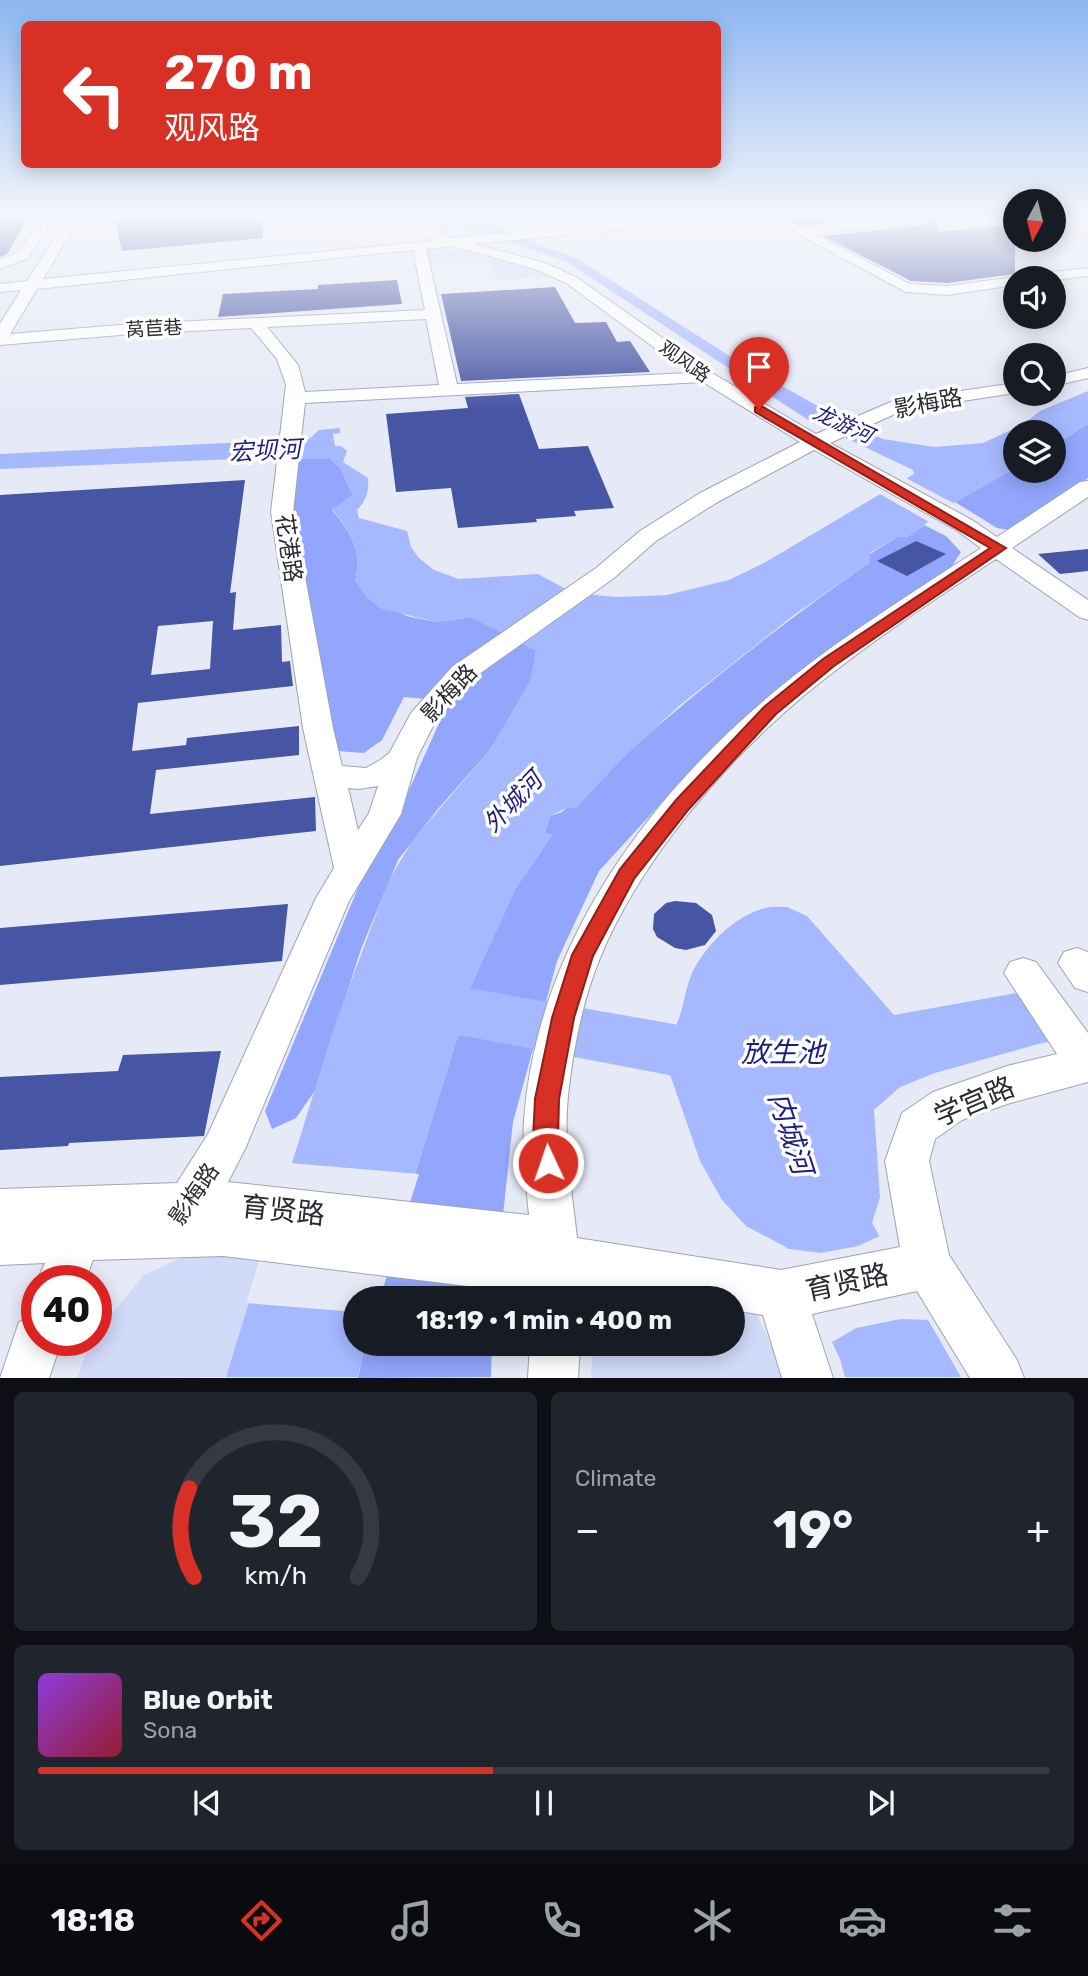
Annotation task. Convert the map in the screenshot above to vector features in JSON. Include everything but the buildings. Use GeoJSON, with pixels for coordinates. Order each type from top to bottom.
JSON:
{"type":"FeatureCollection","features":[{"type":"Feature","properties":{"kind":"street"},"geometry":{"type":"LineString","coordinates":[[0,288],[49,282]]}},
{"type":"Feature","properties":{"kind":"street"},"geometry":{"type":"LineString","coordinates":[[426,282],[449,390]]}},
{"type":"Feature","properties":{"kind":"street","name":"观风路"},"geometry":{"type":"LineString","coordinates":[[572,282],[706,377],[822,439],[873,475],[964,526],[1088,612]]}},
{"type":"Feature","properties":{"kind":"street"},"geometry":{"type":"LineString","coordinates":[[895,282],[906,288],[939,291],[1003,283]]}},
{"type":"Feature","properties":{"kind":"street"},"geometry":{"type":"LineString","coordinates":[[0,338],[32,284]]}},
{"type":"Feature","properties":{"kind":"street","name":"莴苣巷"},"geometry":{"type":"LineString","coordinates":[[0,338],[132,328],[433,314]]}},
{"type":"Feature","properties":{"kind":"street"},"geometry":{"type":"LineString","coordinates":[[255,323],[297,376],[296,398],[706,377]]}},
{"type":"Feature","properties":{"kind":"street"},"geometry":{"type":"LineString","coordinates":[[1066,378],[1088,373]]}},
{"type":"Feature","properties":{"kind":"street","name":"影梅路"},"geometry":{"type":"LineString","coordinates":[[203,1218],[223,1150],[333,898],[385,814],[402,758],[430,708],[462,673],[605,573],[648,536],[708,498],[870,416],[900,405],[1003,390]]}},
{"type":"Feature","properties":{"kind":"street","name":"花港路"},"geometry":{"type":"LineString","coordinates":[[296,398],[282,512],[328,772],[351,868]]}},
{"type":"Feature","properties":{"kind":"street"},"geometry":{"type":"LineString","coordinates":[[557,1279],[545,1139],[547,1099],[559,1038],[583,955],[627,874],[682,805],[770,711],[828,663],[1088,487]]}},
{"type":"Feature","properties":{"kind":"street"},"geometry":{"type":"LineString","coordinates":[[328,772],[366,780],[383,775],[402,758]]}},
{"type":"Feature","properties":{"kind":"street"},"geometry":{"type":"LineString","coordinates":[[1026,978],[1082,1058]]}},
{"type":"Feature","properties":{"kind":"street","name":"学宫路"},"geometry":{"type":"LineString","coordinates":[[919,1267],[907,1161],[917,1127],[948,1106],[1082,1058]]}},
{"type":"Feature","properties":{"kind":"street","name":"育贤路"},"geometry":{"type":"LineString","coordinates":[[0,1212],[84,1223],[203,1218],[482,1246],[516,1268],[557,1279],[788,1294],[919,1267]]}},
{"type":"Feature","properties":{"kind":"street"},"geometry":{"type":"LineString","coordinates":[[67,1265],[84,1223]]}},
{"type":"Feature","properties":{"kind":"street","name":"育贤路"},"geometry":{"type":"LineString","coordinates":[[0,1242],[84,1223]]}},
{"type":"Feature","properties":{"kind":"street"},"geometry":{"type":"LineString","coordinates":[[919,1267],[999,1377]]}},
{"type":"Feature","properties":{"kind":"street"},"geometry":{"type":"LineString","coordinates":[[788,1294],[808,1377]]}},
{"type":"Feature","properties":{"kind":"street"},"geometry":{"type":"LineString","coordinates":[[23,1377],[31,1356]]}},
{"type":"Feature","properties":{"kind":"street"},"geometry":{"type":"LineString","coordinates":[[553,1377],[554,1356]]}},
{"type":"Feature","properties":{"kind":"shaded area"},"geometry":{"type":"Polygon","coordinates":[[[1088,424],[1088,478],[1015,531],[997,528],[955,502],[1003,475],[1003,483],[1066,483],[1066,438],[1088,424]]]}},
{"type":"Feature","properties":{"kind":"shaded area"},"geometry":{"type":"Polygon","coordinates":[[[298,457],[331,459],[340,468],[353,495],[332,510],[354,542],[357,560],[355,581],[406,616],[437,622],[471,617],[536,650],[531,681],[490,750],[437,810],[398,860],[361,949],[316,1089],[296,1118],[272,1129],[265,1111],[368,864],[391,830],[449,701],[404,697],[382,740],[364,753],[336,751],[290,507],[298,457]]]}},
{"type":"Feature","properties":{"kind":"shaded area"},"geometry":{"type":"Polygon","coordinates":[[[924,525],[946,536],[961,552],[952,566],[754,712],[708,752],[599,871],[557,961],[513,1122],[495,1286],[381,1286],[457,1038],[477,1017],[465,999],[515,889],[552,835],[545,833],[550,816],[562,812],[673,713],[750,651],[870,562],[870,554],[897,537],[907,537],[924,525]]]}},
{"type":"Feature","properties":{"kind":"shaded area"},"geometry":{"type":"Polygon","coordinates":[[[191,1253],[264,1256],[226,1377],[77,1378],[85,1356],[112,1356],[112,1314],[144,1275],[191,1253]]]}},
{"type":"Feature","properties":{"kind":"shaded area"},"geometry":{"type":"Polygon","coordinates":[[[745,1309],[755,1310],[786,1378],[591,1378],[592,1356],[745,1356],[745,1309]]]}},
{"type":"Feature","properties":{"kind":"shaded area"},"geometry":{"type":"Polygon","coordinates":[[[363,1356],[492,1356],[491,1377],[358,1378],[363,1356]]]}},
{"type":"Feature","properties":{"kind":"water"},"geometry":{"type":"Polygon","coordinates":[[[598,282],[614,282],[731,357],[856,428],[883,439],[934,447],[983,443],[1003,434],[1003,475],[955,502],[907,537],[897,537],[870,553],[870,562],[794,615],[679,706],[624,757],[576,808],[566,808],[550,816],[545,833],[552,835],[515,889],[465,999],[477,1017],[457,1038],[381,1286],[343,1286],[343,1356],[362,1356],[358,1377],[226,1377],[334,1027],[389,880],[413,840],[490,750],[530,681],[536,651],[471,617],[437,622],[382,609],[367,598],[355,581],[357,560],[354,542],[332,509],[353,495],[340,468],[331,459],[236,459],[0,469],[0,454],[309,439],[319,430],[340,428],[340,433],[333,434],[335,446],[341,446],[347,451],[343,462],[368,478],[367,495],[357,510],[359,518],[407,531],[411,547],[419,558],[434,570],[459,579],[538,574],[573,593],[618,597],[667,595],[729,580],[764,563],[914,474],[913,470],[808,420],[598,282]]]}},
{"type":"Feature","properties":{"kind":"water"},"geometry":{"type":"Polygon","coordinates":[[[1088,391],[1088,424],[1066,438],[1066,420],[1028,420],[1052,406],[1066,406],[1066,400],[1088,391]]]}},
{"type":"Feature","properties":{"kind":"water","name":"放生池"},"geometry":{"type":"Polygon","coordinates":[[[768,907],[787,907],[807,916],[894,1015],[1088,980],[1088,1034],[1038,1044],[935,1073],[900,1087],[874,1110],[880,1197],[872,1223],[961,1377],[845,1377],[840,1359],[786,1247],[746,1226],[722,1200],[700,1161],[666,1063],[613,1052],[619,1031],[669,1038],[681,1012],[693,971],[714,941],[743,917],[768,907]]]}},
{"type":"Feature","properties":{"kind":"pier"},"geometry":{"type":"Polygon","coordinates":[[[904,477],[957,505],[931,523],[878,493],[904,477]]]}},
{"type":"Feature","properties":{"kind":"pier"},"geometry":{"type":"Polygon","coordinates":[[[1088,976],[1088,1037],[1026,988],[1088,976]]]}},
{"type":"Feature","properties":{"kind":"pier"},"geometry":{"type":"Polygon","coordinates":[[[290,1163],[419,1174],[384,1286],[343,1286],[343,1311],[246,1303],[290,1163]]]}},
{"type":"Feature","properties":{"kind":"pier"},"geometry":{"type":"Polygon","coordinates":[[[882,1235],[930,1320],[901,1319],[856,1328],[829,1344],[782,1248],[821,1253],[858,1246],[882,1235]]]}},
{"type":"Feature","properties":{"kind":"waterway"},"geometry":{"type":"LineString","coordinates":[[417,1003],[674,1050]]}},
{"type":"Feature","properties":{"kind":"route"},"geometry":{"type":"LineString","coordinates":[[548,1163],[545,1139],[547,1099],[563,1018],[583,955],[627,874],[682,805],[770,711],[828,663],[999,548],[759,409]]}},
{"type":"Feature","properties":{"kind":"water label","name":"龙游河"},"geometry":{"type":"Point","coordinates":[843,424]}},
{"type":"Feature","properties":{"kind":"water label","name":"宏坝河"},"geometry":{"type":"Point","coordinates":[265,451]}},
{"type":"Feature","properties":{"kind":"water label","name":"外城河"},"geometry":{"type":"Point","coordinates":[513,802]}},
{"type":"Feature","properties":{"kind":"water label","name":"内城河"},"geometry":{"type":"Point","coordinates":[791,1133]}}]}
